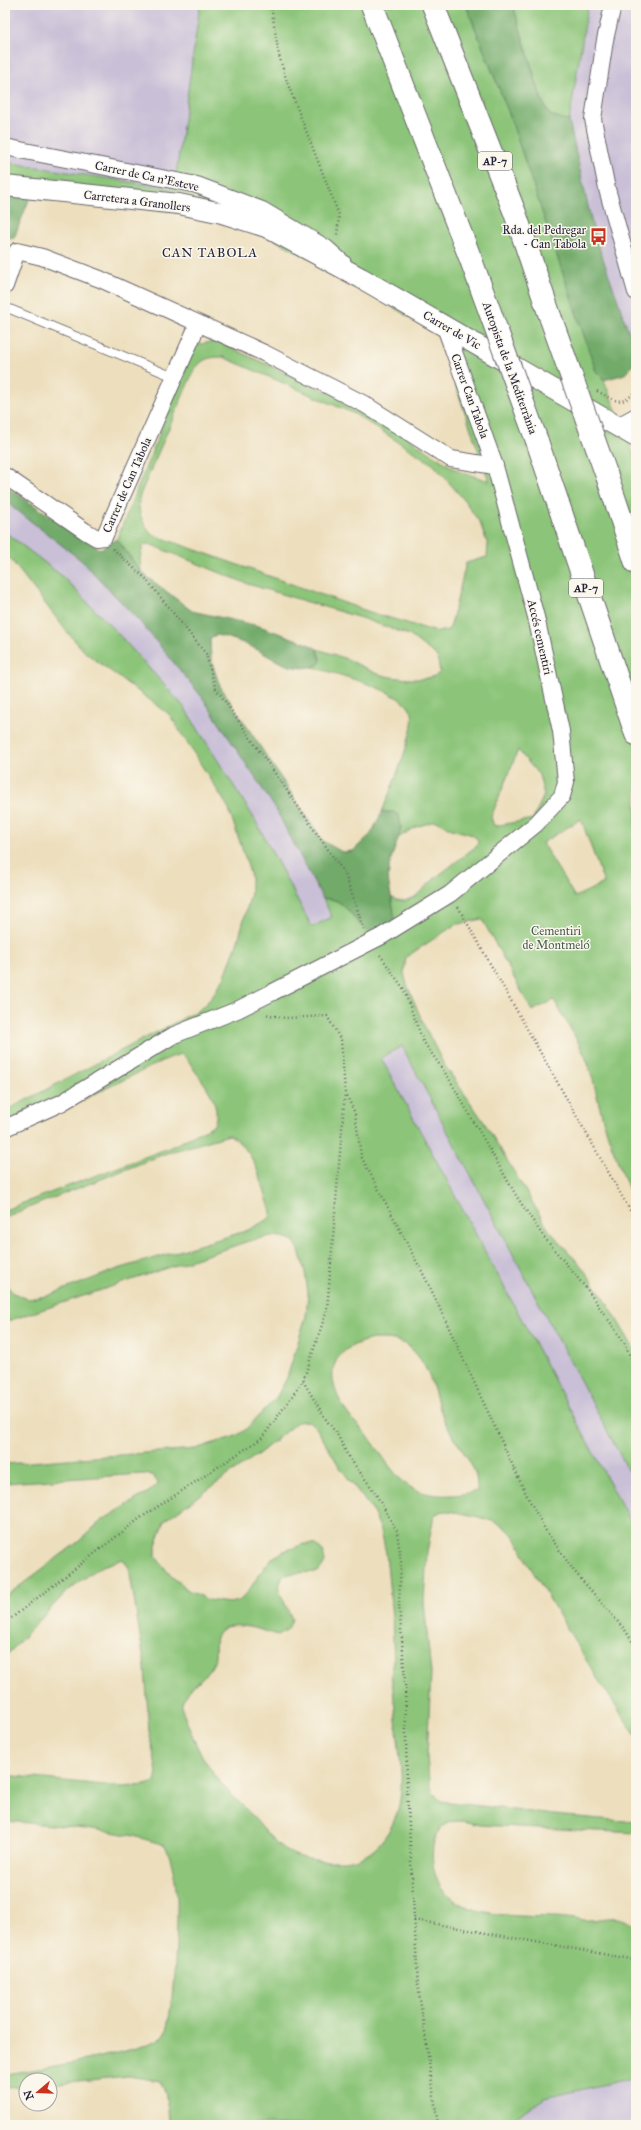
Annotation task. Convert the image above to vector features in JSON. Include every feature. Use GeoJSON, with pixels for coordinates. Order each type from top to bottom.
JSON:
{"type":"FeatureCollection","features":[{"type":"Feature","properties":{"kind":"highway","name":"Autopista de la Mediterrània"},"geometry":{"type":"LineString","coordinates":[[372,5],[471,260],[537,441],[636,734]]}},
{"type":"Feature","properties":{"kind":"highway","name":"AP-7"},"geometry":{"type":"LineString","coordinates":[[433,5],[509,198],[636,563]]}},
{"type":"Feature","properties":{"kind":"street"},"geometry":{"type":"LineString","coordinates":[[613,5],[605,40],[593,119],[607,189],[636,292]]}},
{"type":"Feature","properties":{"kind":"street","name":"Carrer de Ca n'Esteve"},"geometry":{"type":"LineString","coordinates":[[5,147],[197,185],[262,210],[331,252],[361,278]]}},
{"type":"Feature","properties":{"kind":"street","name":"Carretera a Granollers"},"geometry":{"type":"LineString","coordinates":[[5,186],[179,204],[222,213],[266,227]]}},
{"type":"Feature","properties":{"kind":"street","name":"Carrer de Vic"},"geometry":{"type":"LineString","coordinates":[[266,227],[361,278],[636,437]]}},
{"type":"Feature","properties":{"kind":"street"},"geometry":{"type":"LineString","coordinates":[[5,286],[10,255],[17,251],[42,257],[100,279],[264,353],[364,404],[451,459],[495,466]]}},
{"type":"Feature","properties":{"kind":"street","name":"Carrer de Can Tabola"},"geometry":{"type":"LineString","coordinates":[[5,476],[84,531],[97,538],[104,537],[198,324]]}},
{"type":"Feature","properties":{"kind":"street","name":"Carrer Can Tabola"},"geometry":{"type":"LineString","coordinates":[[445,327],[495,466]]}},
{"type":"Feature","properties":{"kind":"street"},"geometry":{"type":"LineString","coordinates":[[618,426],[636,416]]}},
{"type":"Feature","properties":{"kind":"street","name":"Accés cementiri"},"geometry":{"type":"LineString","coordinates":[[5,1128],[61,1103],[174,1035],[237,1010],[382,936],[450,894],[536,824],[562,796],[566,782],[561,731],[536,617],[495,466]]}},
{"type":"Feature","properties":{"kind":"lane"},"geometry":{"type":"LineString","coordinates":[[5,307],[174,377]]}},
{"type":"Feature","properties":{"kind":"path"},"geometry":{"type":"LineString","coordinates":[[271,5],[279,56],[287,82],[339,215],[337,235],[331,252]]}},
{"type":"Feature","properties":{"kind":"path"},"geometry":{"type":"LineString","coordinates":[[450,894],[636,1222]]}},
{"type":"Feature","properties":{"kind":"path"},"geometry":{"type":"LineString","coordinates":[[5,1623],[139,1519],[262,1438],[303,1381],[326,1310],[345,1092],[341,1040],[328,1016],[286,1018],[237,1010]]}},
{"type":"Feature","properties":{"kind":"path"},"geometry":{"type":"LineString","coordinates":[[345,1092],[355,1113],[362,1156],[429,1284],[526,1494],[546,1531],[574,1571],[625,1630],[636,1647]]}},
{"type":"Feature","properties":{"kind":"path"},"geometry":{"type":"LineString","coordinates":[[303,1381],[327,1421],[337,1434],[348,1456],[374,1491],[397,1531],[401,1562],[399,1604],[405,1680],[407,1790],[418,1985],[438,2125]]}},
{"type":"Feature","properties":{"kind":"path"},"geometry":{"type":"LineString","coordinates":[[414,1920],[636,1960]]}},
{"type":"Feature","properties":{"kind":"shaded area"},"geometry":{"type":"Polygon","coordinates":[[[5,5],[200,5],[175,189],[5,162],[5,5]]]}},
{"type":"Feature","properties":{"kind":"shaded area"},"geometry":{"type":"Polygon","coordinates":[[[588,5],[636,5],[636,352],[594,233],[569,121],[588,5]]]}},
{"type":"Feature","properties":{"kind":"shaded area"},"geometry":{"type":"Polygon","coordinates":[[[5,501],[82,561],[141,623],[202,697],[275,808],[332,917],[312,927],[254,818],[184,707],[122,638],[62,576],[5,532],[5,501]]]}},
{"type":"Feature","properties":{"kind":"shaded area"},"geometry":{"type":"Polygon","coordinates":[[[402,1046],[636,1485],[636,1532],[381,1058],[402,1046]]]}},
{"type":"Feature","properties":{"kind":"shaded area"},"geometry":{"type":"Polygon","coordinates":[[[636,2077],[636,2125],[504,2125],[545,2098],[636,2077]]]}},
{"type":"Feature","properties":{"kind":"green space","name":"Cementiri de Montmeló"},"geometry":{"type":"Polygon","coordinates":[[[200,5],[466,5],[508,111],[596,371],[604,380],[636,460],[636,1211],[608,1134],[588,1064],[578,1041],[554,1000],[532,1011],[482,919],[455,925],[406,957],[404,973],[407,985],[424,1025],[443,1063],[484,1122],[549,1230],[582,1267],[604,1298],[636,1352],[636,1485],[402,1046],[381,1058],[636,1532],[636,1736],[597,1678],[511,1533],[498,1523],[475,1516],[446,1511],[434,1515],[427,1552],[424,1602],[431,1673],[427,1757],[429,1781],[433,1793],[441,1801],[554,1815],[636,1822],[636,1833],[480,1825],[459,1821],[448,1823],[440,1829],[435,1837],[433,1859],[437,1881],[446,1893],[461,1904],[494,1914],[559,1917],[584,1920],[616,1918],[628,1921],[636,1926],[636,2077],[545,2098],[504,2125],[170,2125],[165,2091],[160,2081],[128,2076],[58,2083],[58,2072],[19,2072],[63,2065],[114,2054],[154,2042],[163,2036],[167,2027],[173,1992],[177,1898],[173,1871],[165,1845],[130,1835],[86,1828],[5,1821],[5,1775],[124,1787],[145,1785],[155,1782],[157,1772],[149,1731],[145,1667],[129,1568],[123,1559],[100,1567],[68,1590],[5,1657],[5,1597],[78,1542],[101,1521],[150,1491],[158,1484],[153,1475],[142,1474],[5,1483],[5,1464],[195,1449],[236,1436],[245,1430],[276,1398],[287,1378],[306,1316],[308,1293],[305,1272],[299,1250],[294,1241],[283,1237],[271,1236],[249,1241],[5,1322],[5,1283],[13,1293],[28,1299],[47,1296],[118,1269],[246,1231],[267,1220],[270,1217],[271,1211],[261,1179],[252,1159],[246,1150],[229,1135],[167,1153],[5,1217],[5,1210],[171,1147],[214,1125],[216,1111],[212,1096],[182,1054],[171,1057],[106,1088],[5,1139],[5,1111],[199,1010],[212,997],[225,976],[238,941],[251,893],[251,877],[228,807],[169,714],[86,653],[68,633],[5,552],[5,532],[62,576],[122,638],[184,707],[254,818],[312,927],[332,917],[323,899],[335,900],[345,906],[361,926],[394,915],[391,897],[396,900],[404,901],[415,897],[434,879],[479,844],[478,840],[472,835],[452,829],[435,821],[416,827],[398,838],[401,827],[399,816],[394,812],[382,812],[407,746],[412,713],[407,705],[397,697],[383,690],[351,678],[312,667],[321,661],[317,649],[346,659],[381,675],[409,679],[428,678],[435,676],[440,672],[437,656],[409,635],[361,618],[248,584],[149,544],[143,546],[140,558],[141,572],[117,539],[195,345],[216,341],[360,407],[458,471],[489,481],[438,335],[336,272],[260,232],[178,212],[5,195],[5,162],[174,189],[200,5]],[[223,357],[209,358],[205,360],[199,364],[193,372],[140,495],[139,511],[151,534],[370,612],[437,632],[448,630],[451,625],[466,563],[487,557],[488,545],[480,523],[464,500],[434,465],[355,414],[223,357]],[[518,750],[491,817],[494,826],[533,819],[544,795],[539,775],[518,750]],[[581,819],[542,843],[575,897],[604,883],[581,819]],[[373,1339],[359,1343],[348,1349],[340,1356],[335,1364],[333,1373],[337,1395],[346,1412],[368,1436],[389,1465],[407,1485],[421,1492],[437,1495],[454,1495],[477,1491],[474,1470],[445,1422],[428,1373],[417,1355],[401,1342],[388,1339],[373,1339]],[[309,1421],[297,1422],[261,1452],[165,1520],[156,1545],[156,1557],[171,1576],[188,1590],[208,1600],[229,1603],[239,1601],[247,1593],[266,1565],[274,1557],[284,1551],[305,1544],[315,1544],[323,1551],[325,1563],[318,1572],[294,1573],[283,1576],[278,1588],[292,1619],[288,1629],[278,1635],[244,1626],[227,1627],[220,1630],[216,1637],[215,1657],[210,1670],[185,1696],[182,1706],[192,1736],[203,1758],[225,1788],[269,1836],[287,1851],[298,1856],[324,1861],[343,1861],[359,1858],[378,1845],[388,1832],[395,1818],[401,1790],[400,1760],[391,1675],[394,1661],[392,1617],[386,1553],[381,1530],[372,1510],[339,1466],[317,1429],[309,1421]]]}},
{"type":"Feature","properties":{"kind":"green space"},"geometry":{"type":"Polygon","coordinates":[[[466,5],[513,5],[542,101],[550,115],[569,121],[594,233],[636,352],[636,362],[625,374],[604,380],[596,371],[508,111],[466,5]]]}},
{"type":"Feature","properties":{"kind":"green space"},"geometry":{"type":"Polygon","coordinates":[[[513,5],[588,5],[569,121],[550,115],[542,101],[513,5]]]}},
{"type":"Feature","properties":{"kind":"green space"},"geometry":{"type":"Polygon","coordinates":[[[5,195],[31,195],[14,238],[5,237],[5,195]]]}},
{"type":"Feature","properties":{"kind":"green space"},"geometry":{"type":"Polygon","coordinates":[[[5,486],[100,549],[117,539],[141,572],[192,611],[259,626],[306,643],[317,649],[321,661],[318,665],[300,668],[277,661],[254,648],[235,640],[216,635],[210,638],[211,660],[220,686],[323,841],[342,852],[353,851],[371,834],[382,812],[394,812],[399,816],[399,835],[390,862],[388,876],[394,921],[371,933],[359,923],[343,905],[331,899],[323,899],[275,808],[202,697],[141,623],[82,561],[5,501],[5,486]]]}},
{"type":"Feature","properties":{"kind":"green space"},"geometry":{"type":"Polygon","coordinates":[[[18,2072],[18,2087],[5,2088],[5,2074],[18,2072]]]}},
{"type":"Feature","properties":{"kind":"place","name":"Rda. del Pedregar - Can Tabola"},"geometry":{"type":"Point","coordinates":[599,237]}},
{"type":"Feature","properties":{"kind":"district","name":"CAN TABOLA"},"geometry":{"type":"Point","coordinates":[210,253]}}]}
